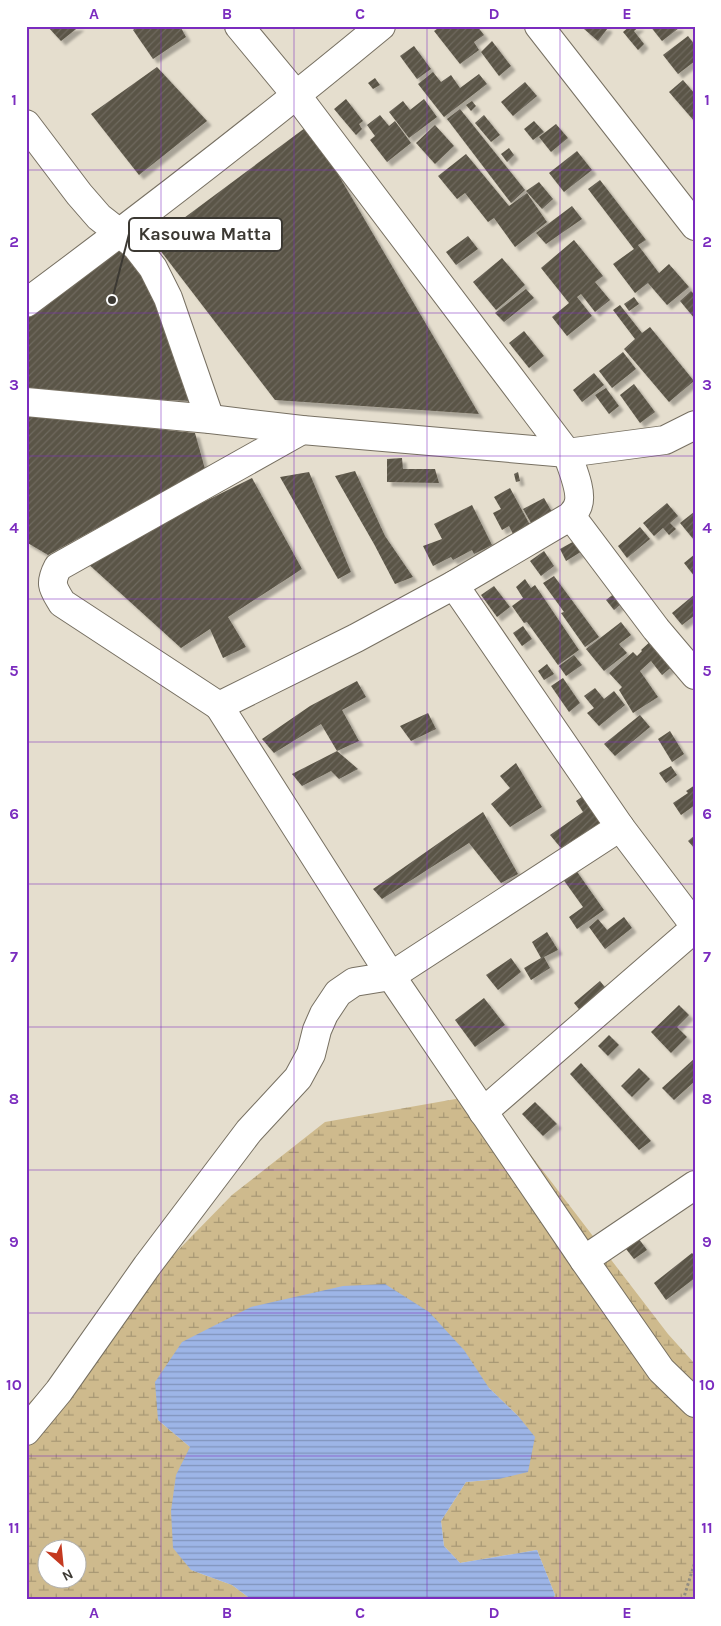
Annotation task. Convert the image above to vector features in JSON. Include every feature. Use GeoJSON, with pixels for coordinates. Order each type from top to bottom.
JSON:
{"type":"FeatureCollection","features":[{"type":"Feature","properties":{"kind":"street"},"geometry":{"type":"LineString","coordinates":[[219,706],[356,638],[454,585],[571,516],[578,506],[579,498],[567,453],[297,96],[240,26]]}},
{"type":"Feature","properties":{"kind":"street"},"geometry":{"type":"LineString","coordinates":[[26,302],[119,234],[297,96],[381,26]]}},
{"type":"Feature","properties":{"kind":"street"},"geometry":{"type":"LineString","coordinates":[[540,26],[695,226]]}},
{"type":"Feature","properties":{"kind":"street"},"geometry":{"type":"LineString","coordinates":[[26,124],[79,194],[99,216],[136,246],[153,268],[168,298],[210,419]]}},
{"type":"Feature","properties":{"kind":"street"},"geometry":{"type":"LineString","coordinates":[[26,402],[210,419],[302,430],[567,453],[665,440],[695,425]]}},
{"type":"Feature","properties":{"kind":"street"},"geometry":{"type":"LineString","coordinates":[[302,430],[58,567],[52,578],[54,589],[62,603],[219,706],[391,976],[584,1260],[661,1370],[695,1403]]}},
{"type":"Feature","properties":{"kind":"street"},"geometry":{"type":"LineString","coordinates":[[571,516],[656,629],[695,675]]}},
{"type":"Feature","properties":{"kind":"street"},"geometry":{"type":"LineString","coordinates":[[454,585],[620,827],[695,927],[483,1112]]}},
{"type":"Feature","properties":{"kind":"street"},"geometry":{"type":"LineString","coordinates":[[26,1431],[59,1391],[147,1266],[249,1131],[298,1078],[312,1054],[317,1030],[324,1014],[338,993],[354,982],[391,976],[620,827]]}},
{"type":"Feature","properties":{"kind":"street"},"geometry":{"type":"LineString","coordinates":[[584,1260],[695,1185]]}},
{"type":"Feature","properties":{"kind":"path"},"geometry":{"type":"LineString","coordinates":[[683,1600],[695,1562]]}},
{"type":"Feature","properties":{"kind":"green space"},"geometry":{"type":"Polygon","coordinates":[[[484,1094],[668,1334],[695,1364],[695,1600],[552,1600],[555,1595],[537,1550],[460,1563],[444,1546],[441,1521],[466,1482],[499,1479],[519,1417],[489,1388],[158,1420],[190,1447],[191,1570],[232,1585],[252,1600],[26,1600],[26,1406],[232,1195],[325,1122],[484,1094]]]}},
{"type":"Feature","properties":{"kind":"water"},"geometry":{"type":"Polygon","coordinates":[[[385,1284],[429,1312],[464,1350],[489,1388],[519,1417],[535,1437],[528,1472],[499,1479],[466,1482],[441,1521],[444,1546],[460,1563],[537,1550],[555,1595],[552,1600],[252,1600],[232,1585],[191,1570],[173,1548],[171,1511],[176,1475],[190,1447],[158,1420],[155,1382],[182,1342],[251,1307],[343,1286],[385,1284]]]}},
{"type":"Feature","properties":{"kind":"building"},"geometry":{"type":"Polygon","coordinates":[[[47,26],[80,26],[61,41],[47,26]]]}},
{"type":"Feature","properties":{"kind":"building"},"geometry":{"type":"Polygon","coordinates":[[[138,26],[180,26],[186,37],[153,59],[133,30],[138,26]]]}},
{"type":"Feature","properties":{"kind":"building"},"geometry":{"type":"Polygon","coordinates":[[[441,26],[477,26],[484,35],[474,42],[479,50],[460,64],[434,31],[441,26]]]}},
{"type":"Feature","properties":{"kind":"building"},"geometry":{"type":"Polygon","coordinates":[[[586,26],[606,26],[608,28],[598,41],[584,29],[586,26]]]}},
{"type":"Feature","properties":{"kind":"building"},"geometry":{"type":"Polygon","coordinates":[[[630,26],[640,26],[634,31],[644,44],[638,50],[623,32],[630,26]]]}},
{"type":"Feature","properties":{"kind":"building"},"geometry":{"type":"Polygon","coordinates":[[[650,26],[678,26],[679,28],[662,41],[650,26]]]}},
{"type":"Feature","properties":{"kind":"building"},"geometry":{"type":"Polygon","coordinates":[[[688,36],[695,45],[695,61],[678,74],[663,55],[688,36]]]}},
{"type":"Feature","properties":{"kind":"building"},"geometry":{"type":"Polygon","coordinates":[[[492,41],[511,66],[499,76],[481,52],[492,41]]]}},
{"type":"Feature","properties":{"kind":"building"},"geometry":{"type":"Polygon","coordinates":[[[414,46],[431,69],[417,79],[400,56],[414,46]]]}},
{"type":"Feature","properties":{"kind":"building"},"geometry":{"type":"Polygon","coordinates":[[[157,67],[207,121],[139,175],[91,114],[157,67]]]}},
{"type":"Feature","properties":{"kind":"building"},"geometry":{"type":"Polygon","coordinates":[[[433,72],[441,82],[451,75],[460,88],[479,74],[487,84],[444,117],[418,84],[433,72]]]}},
{"type":"Feature","properties":{"kind":"building"},"geometry":{"type":"Polygon","coordinates":[[[375,78],[380,85],[373,89],[368,83],[375,78]]]}},
{"type":"Feature","properties":{"kind":"building"},"geometry":{"type":"Polygon","coordinates":[[[683,80],[695,94],[695,122],[669,92],[683,80]]]}},
{"type":"Feature","properties":{"kind":"building"},"geometry":{"type":"Polygon","coordinates":[[[525,82],[537,96],[513,116],[501,102],[525,82]]]}},
{"type":"Feature","properties":{"kind":"building"},"geometry":{"type":"Polygon","coordinates":[[[346,99],[363,121],[359,124],[362,129],[356,135],[334,109],[346,99]]]}},
{"type":"Feature","properties":{"kind":"building"},"geometry":{"type":"Polygon","coordinates":[[[424,99],[437,117],[409,138],[389,112],[403,101],[410,110],[424,99]]]}},
{"type":"Feature","properties":{"kind":"building"},"geometry":{"type":"Polygon","coordinates":[[[472,101],[476,106],[471,111],[466,105],[472,101]]]}},
{"type":"Feature","properties":{"kind":"building"},"geometry":{"type":"Polygon","coordinates":[[[460,109],[525,190],[511,203],[447,119],[460,109]]]}},
{"type":"Feature","properties":{"kind":"building"},"geometry":{"type":"Polygon","coordinates":[[[380,115],[389,126],[395,121],[411,143],[387,162],[370,140],[375,136],[367,125],[380,115]]]}},
{"type":"Feature","properties":{"kind":"building"},"geometry":{"type":"Polygon","coordinates":[[[484,115],[500,135],[491,142],[475,123],[484,115]]]}},
{"type":"Feature","properties":{"kind":"building"},"geometry":{"type":"Polygon","coordinates":[[[534,121],[544,132],[533,140],[524,129],[534,121]]]}},
{"type":"Feature","properties":{"kind":"building"},"geometry":{"type":"Polygon","coordinates":[[[556,124],[568,138],[551,152],[539,137],[556,124]]]}},
{"type":"Feature","properties":{"kind":"building"},"geometry":{"type":"Polygon","coordinates":[[[309,125],[479,414],[275,400],[153,241],[309,125]]]}},
{"type":"Feature","properties":{"kind":"building"},"geometry":{"type":"Polygon","coordinates":[[[435,125],[454,146],[435,164],[416,143],[435,125]]]}},
{"type":"Feature","properties":{"kind":"building"},"geometry":{"type":"Polygon","coordinates":[[[509,148],[514,155],[507,162],[501,154],[509,148]]]}},
{"type":"Feature","properties":{"kind":"building"},"geometry":{"type":"Polygon","coordinates":[[[577,151],[592,170],[564,192],[549,173],[577,151]]]}},
{"type":"Feature","properties":{"kind":"building"},"geometry":{"type":"Polygon","coordinates":[[[466,154],[509,206],[527,193],[547,222],[515,247],[494,218],[488,222],[465,193],[457,199],[438,176],[466,154]]]}},
{"type":"Feature","properties":{"kind":"building"},"geometry":{"type":"Polygon","coordinates":[[[600,180],[646,240],[638,245],[659,273],[669,264],[689,287],[667,305],[648,283],[635,293],[613,264],[634,249],[588,189],[600,180]]]}},
{"type":"Feature","properties":{"kind":"building"},"geometry":{"type":"Polygon","coordinates":[[[539,182],[553,199],[542,209],[526,191],[539,182]]]}},
{"type":"Feature","properties":{"kind":"building"},"geometry":{"type":"Polygon","coordinates":[[[572,206],[582,219],[546,244],[536,233],[572,206]]]}},
{"type":"Feature","properties":{"kind":"building"},"geometry":{"type":"Polygon","coordinates":[[[468,236],[478,249],[456,265],[446,252],[468,236]]]}},
{"type":"Feature","properties":{"kind":"building"},"geometry":{"type":"Polygon","coordinates":[[[574,240],[603,276],[595,282],[610,300],[595,312],[581,294],[577,297],[592,316],[567,336],[552,317],[569,303],[541,268],[574,240]]]}},
{"type":"Feature","properties":{"kind":"building"},"geometry":{"type":"Polygon","coordinates":[[[128,242],[155,279],[192,401],[26,394],[26,315],[128,242]]]}},
{"type":"Feature","properties":{"kind":"building"},"geometry":{"type":"Polygon","coordinates":[[[502,258],[525,285],[496,310],[473,282],[502,258]]]}},
{"type":"Feature","properties":{"kind":"building"},"geometry":{"type":"Polygon","coordinates":[[[526,289],[534,298],[504,322],[495,313],[526,289]]]}},
{"type":"Feature","properties":{"kind":"building"},"geometry":{"type":"Polygon","coordinates":[[[691,291],[695,295],[695,319],[680,301],[691,291]]]}},
{"type":"Feature","properties":{"kind":"building"},"geometry":{"type":"Polygon","coordinates":[[[634,297],[639,304],[629,311],[624,304],[634,297]]]}},
{"type":"Feature","properties":{"kind":"building"},"geometry":{"type":"Polygon","coordinates":[[[620,305],[642,333],[650,327],[694,381],[669,402],[624,349],[635,339],[613,310],[620,305]]]}},
{"type":"Feature","properties":{"kind":"building"},"geometry":{"type":"Polygon","coordinates":[[[524,331],[544,356],[529,368],[509,343],[524,331]]]}},
{"type":"Feature","properties":{"kind":"building"},"geometry":{"type":"Polygon","coordinates":[[[623,352],[636,369],[612,388],[599,371],[623,352]]]}},
{"type":"Feature","properties":{"kind":"building"},"geometry":{"type":"Polygon","coordinates":[[[594,373],[604,385],[582,402],[573,390],[594,373]]]}},
{"type":"Feature","properties":{"kind":"building"},"geometry":{"type":"Polygon","coordinates":[[[634,384],[655,412],[640,423],[620,395],[634,384]]]}},
{"type":"Feature","properties":{"kind":"building"},"geometry":{"type":"Polygon","coordinates":[[[606,388],[619,406],[609,414],[595,395],[606,388]]]}},
{"type":"Feature","properties":{"kind":"building"},"geometry":{"type":"Polygon","coordinates":[[[26,415],[195,433],[205,469],[48,555],[26,542],[26,415]]]}},
{"type":"Feature","properties":{"kind":"building"},"geometry":{"type":"Polygon","coordinates":[[[402,458],[403,469],[435,469],[439,483],[387,482],[387,459],[402,458]]]}},
{"type":"Feature","properties":{"kind":"building"},"geometry":{"type":"Polygon","coordinates":[[[355,471],[385,536],[413,577],[395,584],[335,476],[355,471]]]}},
{"type":"Feature","properties":{"kind":"building"},"geometry":{"type":"Polygon","coordinates":[[[309,472],[351,572],[338,579],[280,477],[309,472]]]}},
{"type":"Feature","properties":{"kind":"building"},"geometry":{"type":"Polygon","coordinates":[[[518,472],[520,481],[516,482],[514,474],[518,472]]]}},
{"type":"Feature","properties":{"kind":"building"},"geometry":{"type":"Polygon","coordinates":[[[252,478],[302,569],[228,617],[246,647],[223,658],[210,629],[181,648],[85,561],[252,478]]]}},
{"type":"Feature","properties":{"kind":"building"},"geometry":{"type":"Polygon","coordinates":[[[510,488],[530,525],[513,534],[509,526],[502,530],[493,513],[501,509],[494,497],[510,488]]]}},
{"type":"Feature","properties":{"kind":"building"},"geometry":{"type":"Polygon","coordinates":[[[544,498],[552,512],[531,523],[523,509],[544,498]]]}},
{"type":"Feature","properties":{"kind":"building"},"geometry":{"type":"Polygon","coordinates":[[[667,503],[678,516],[670,523],[676,529],[669,535],[663,528],[654,536],[643,523],[667,503]]]}},
{"type":"Feature","properties":{"kind":"building"},"geometry":{"type":"Polygon","coordinates":[[[472,505],[492,545],[474,554],[472,550],[453,560],[451,557],[433,566],[423,546],[442,539],[434,524],[472,505]]]}},
{"type":"Feature","properties":{"kind":"building"},"geometry":{"type":"Polygon","coordinates":[[[694,512],[695,539],[694,540],[680,523],[694,512]]]}},
{"type":"Feature","properties":{"kind":"building"},"geometry":{"type":"Polygon","coordinates":[[[640,527],[650,539],[627,558],[618,546],[640,527]]]}},
{"type":"Feature","properties":{"kind":"building"},"geometry":{"type":"Polygon","coordinates":[[[578,539],[584,550],[566,561],[560,549],[578,539]]]}},
{"type":"Feature","properties":{"kind":"building"},"geometry":{"type":"Polygon","coordinates":[[[544,551],[554,566],[541,576],[530,561],[544,551]]]}},
{"type":"Feature","properties":{"kind":"building"},"geometry":{"type":"Polygon","coordinates":[[[695,554],[695,577],[684,563],[695,554]]]}},
{"type":"Feature","properties":{"kind":"building"},"geometry":{"type":"Polygon","coordinates":[[[554,576],[599,637],[585,647],[561,613],[564,612],[543,583],[554,576]]]}},
{"type":"Feature","properties":{"kind":"building"},"geometry":{"type":"Polygon","coordinates":[[[525,579],[531,588],[535,585],[579,650],[558,665],[527,622],[524,623],[512,606],[523,598],[516,587],[525,579]]]}},
{"type":"Feature","properties":{"kind":"building"},"geometry":{"type":"Polygon","coordinates":[[[494,586],[510,607],[497,617],[481,595],[494,586]]]}},
{"type":"Feature","properties":{"kind":"building"},"geometry":{"type":"Polygon","coordinates":[[[615,593],[623,602],[614,610],[606,600],[615,593]]]}},
{"type":"Feature","properties":{"kind":"building"},"geometry":{"type":"Polygon","coordinates":[[[695,594],[695,615],[682,625],[672,613],[695,594]]]}},
{"type":"Feature","properties":{"kind":"building"},"geometry":{"type":"Polygon","coordinates":[[[621,622],[631,635],[619,644],[627,653],[604,671],[586,649],[621,622]]]}},
{"type":"Feature","properties":{"kind":"building"},"geometry":{"type":"Polygon","coordinates":[[[523,626],[532,639],[522,646],[513,633],[523,626]]]}},
{"type":"Feature","properties":{"kind":"building"},"geometry":{"type":"Polygon","coordinates":[[[653,639],[675,664],[662,675],[651,661],[640,671],[658,697],[633,713],[619,690],[622,687],[609,673],[633,652],[637,656],[653,639]]]}},
{"type":"Feature","properties":{"kind":"building"},"geometry":{"type":"Polygon","coordinates":[[[574,655],[582,665],[566,676],[559,666],[574,655]]]}},
{"type":"Feature","properties":{"kind":"building"},"geometry":{"type":"Polygon","coordinates":[[[547,664],[554,674],[544,680],[538,671],[547,664]]]}},
{"type":"Feature","properties":{"kind":"building"},"geometry":{"type":"Polygon","coordinates":[[[563,678],[580,703],[569,712],[551,686],[563,678]]]}},
{"type":"Feature","properties":{"kind":"building"},"geometry":{"type":"Polygon","coordinates":[[[357,681],[366,697],[342,710],[359,741],[337,751],[321,724],[274,753],[262,739],[310,706],[357,681]]]}},
{"type":"Feature","properties":{"kind":"building"},"geometry":{"type":"Polygon","coordinates":[[[595,688],[604,699],[614,691],[625,705],[599,726],[587,713],[594,708],[584,696],[595,688]]]}},
{"type":"Feature","properties":{"kind":"building"},"geometry":{"type":"Polygon","coordinates":[[[428,713],[436,729],[411,741],[400,726],[428,713]]]}},
{"type":"Feature","properties":{"kind":"building"},"geometry":{"type":"Polygon","coordinates":[[[640,715],[650,727],[615,756],[604,744],[640,715]]]}},
{"type":"Feature","properties":{"kind":"building"},"geometry":{"type":"Polygon","coordinates":[[[670,731],[684,754],[672,762],[658,739],[670,731]]]}},
{"type":"Feature","properties":{"kind":"building"},"geometry":{"type":"Polygon","coordinates":[[[337,751],[358,769],[339,779],[331,771],[302,786],[292,774],[337,751]]]}},
{"type":"Feature","properties":{"kind":"building"},"geometry":{"type":"Polygon","coordinates":[[[516,763],[542,807],[510,827],[491,804],[510,788],[500,776],[516,763]]]}},
{"type":"Feature","properties":{"kind":"building"},"geometry":{"type":"Polygon","coordinates":[[[671,766],[677,775],[666,783],[659,773],[671,766]]]}},
{"type":"Feature","properties":{"kind":"building"},"geometry":{"type":"Polygon","coordinates":[[[695,785],[695,805],[681,815],[673,803],[688,793],[686,791],[695,785]]]}},
{"type":"Feature","properties":{"kind":"building"},"geometry":{"type":"Polygon","coordinates":[[[589,792],[609,817],[561,848],[550,835],[583,812],[576,801],[589,792]]]}},
{"type":"Feature","properties":{"kind":"building"},"geometry":{"type":"Polygon","coordinates":[[[483,812],[518,874],[501,883],[469,843],[382,899],[373,889],[483,812]]]}},
{"type":"Feature","properties":{"kind":"building"},"geometry":{"type":"Polygon","coordinates":[[[695,835],[695,849],[688,841],[695,835]]]}},
{"type":"Feature","properties":{"kind":"building"},"geometry":{"type":"Polygon","coordinates":[[[573,866],[604,910],[577,929],[569,917],[583,907],[560,875],[573,866]]]}},
{"type":"Feature","properties":{"kind":"building"},"geometry":{"type":"Polygon","coordinates":[[[624,917],[632,928],[605,949],[589,927],[598,919],[607,930],[624,917]]]}},
{"type":"Feature","properties":{"kind":"building"},"geometry":{"type":"Polygon","coordinates":[[[547,932],[558,950],[544,957],[550,968],[531,980],[524,968],[541,958],[532,942],[547,932]]]}},
{"type":"Feature","properties":{"kind":"building"},"geometry":{"type":"Polygon","coordinates":[[[511,958],[521,972],[498,990],[486,975],[511,958]]]}},
{"type":"Feature","properties":{"kind":"building"},"geometry":{"type":"Polygon","coordinates":[[[600,981],[609,992],[583,1014],[574,1003],[600,981]]]}},
{"type":"Feature","properties":{"kind":"building"},"geometry":{"type":"Polygon","coordinates":[[[484,998],[505,1025],[475,1047],[455,1020],[484,998]]]}},
{"type":"Feature","properties":{"kind":"building"},"geometry":{"type":"Polygon","coordinates":[[[679,1005],[689,1015],[677,1027],[687,1037],[671,1053],[651,1032],[679,1005]]]}},
{"type":"Feature","properties":{"kind":"building"},"geometry":{"type":"Polygon","coordinates":[[[609,1035],[619,1045],[608,1056],[598,1046],[609,1035]]]}},
{"type":"Feature","properties":{"kind":"building"},"geometry":{"type":"Polygon","coordinates":[[[695,1058],[695,1081],[674,1100],[662,1088],[695,1058]]]}},
{"type":"Feature","properties":{"kind":"building"},"geometry":{"type":"Polygon","coordinates":[[[581,1063],[651,1141],[639,1150],[570,1074],[581,1063]]]}},
{"type":"Feature","properties":{"kind":"building"},"geometry":{"type":"Polygon","coordinates":[[[639,1068],[650,1079],[632,1097],[621,1086],[639,1068]]]}},
{"type":"Feature","properties":{"kind":"building"},"geometry":{"type":"Polygon","coordinates":[[[535,1102],[557,1124],[543,1136],[522,1114],[535,1102]]]}},
{"type":"Feature","properties":{"kind":"building"},"geometry":{"type":"Polygon","coordinates":[[[639,1239],[647,1250],[634,1259],[626,1249],[639,1239]]]}},
{"type":"Feature","properties":{"kind":"building"},"geometry":{"type":"Polygon","coordinates":[[[692,1253],[695,1256],[695,1278],[666,1300],[654,1283],[692,1253]]]}},
{"type":"Feature","properties":{"kind":"place","name":"Kasouwa Matta"},"geometry":{"type":"Point","coordinates":[112,300]}}]}
